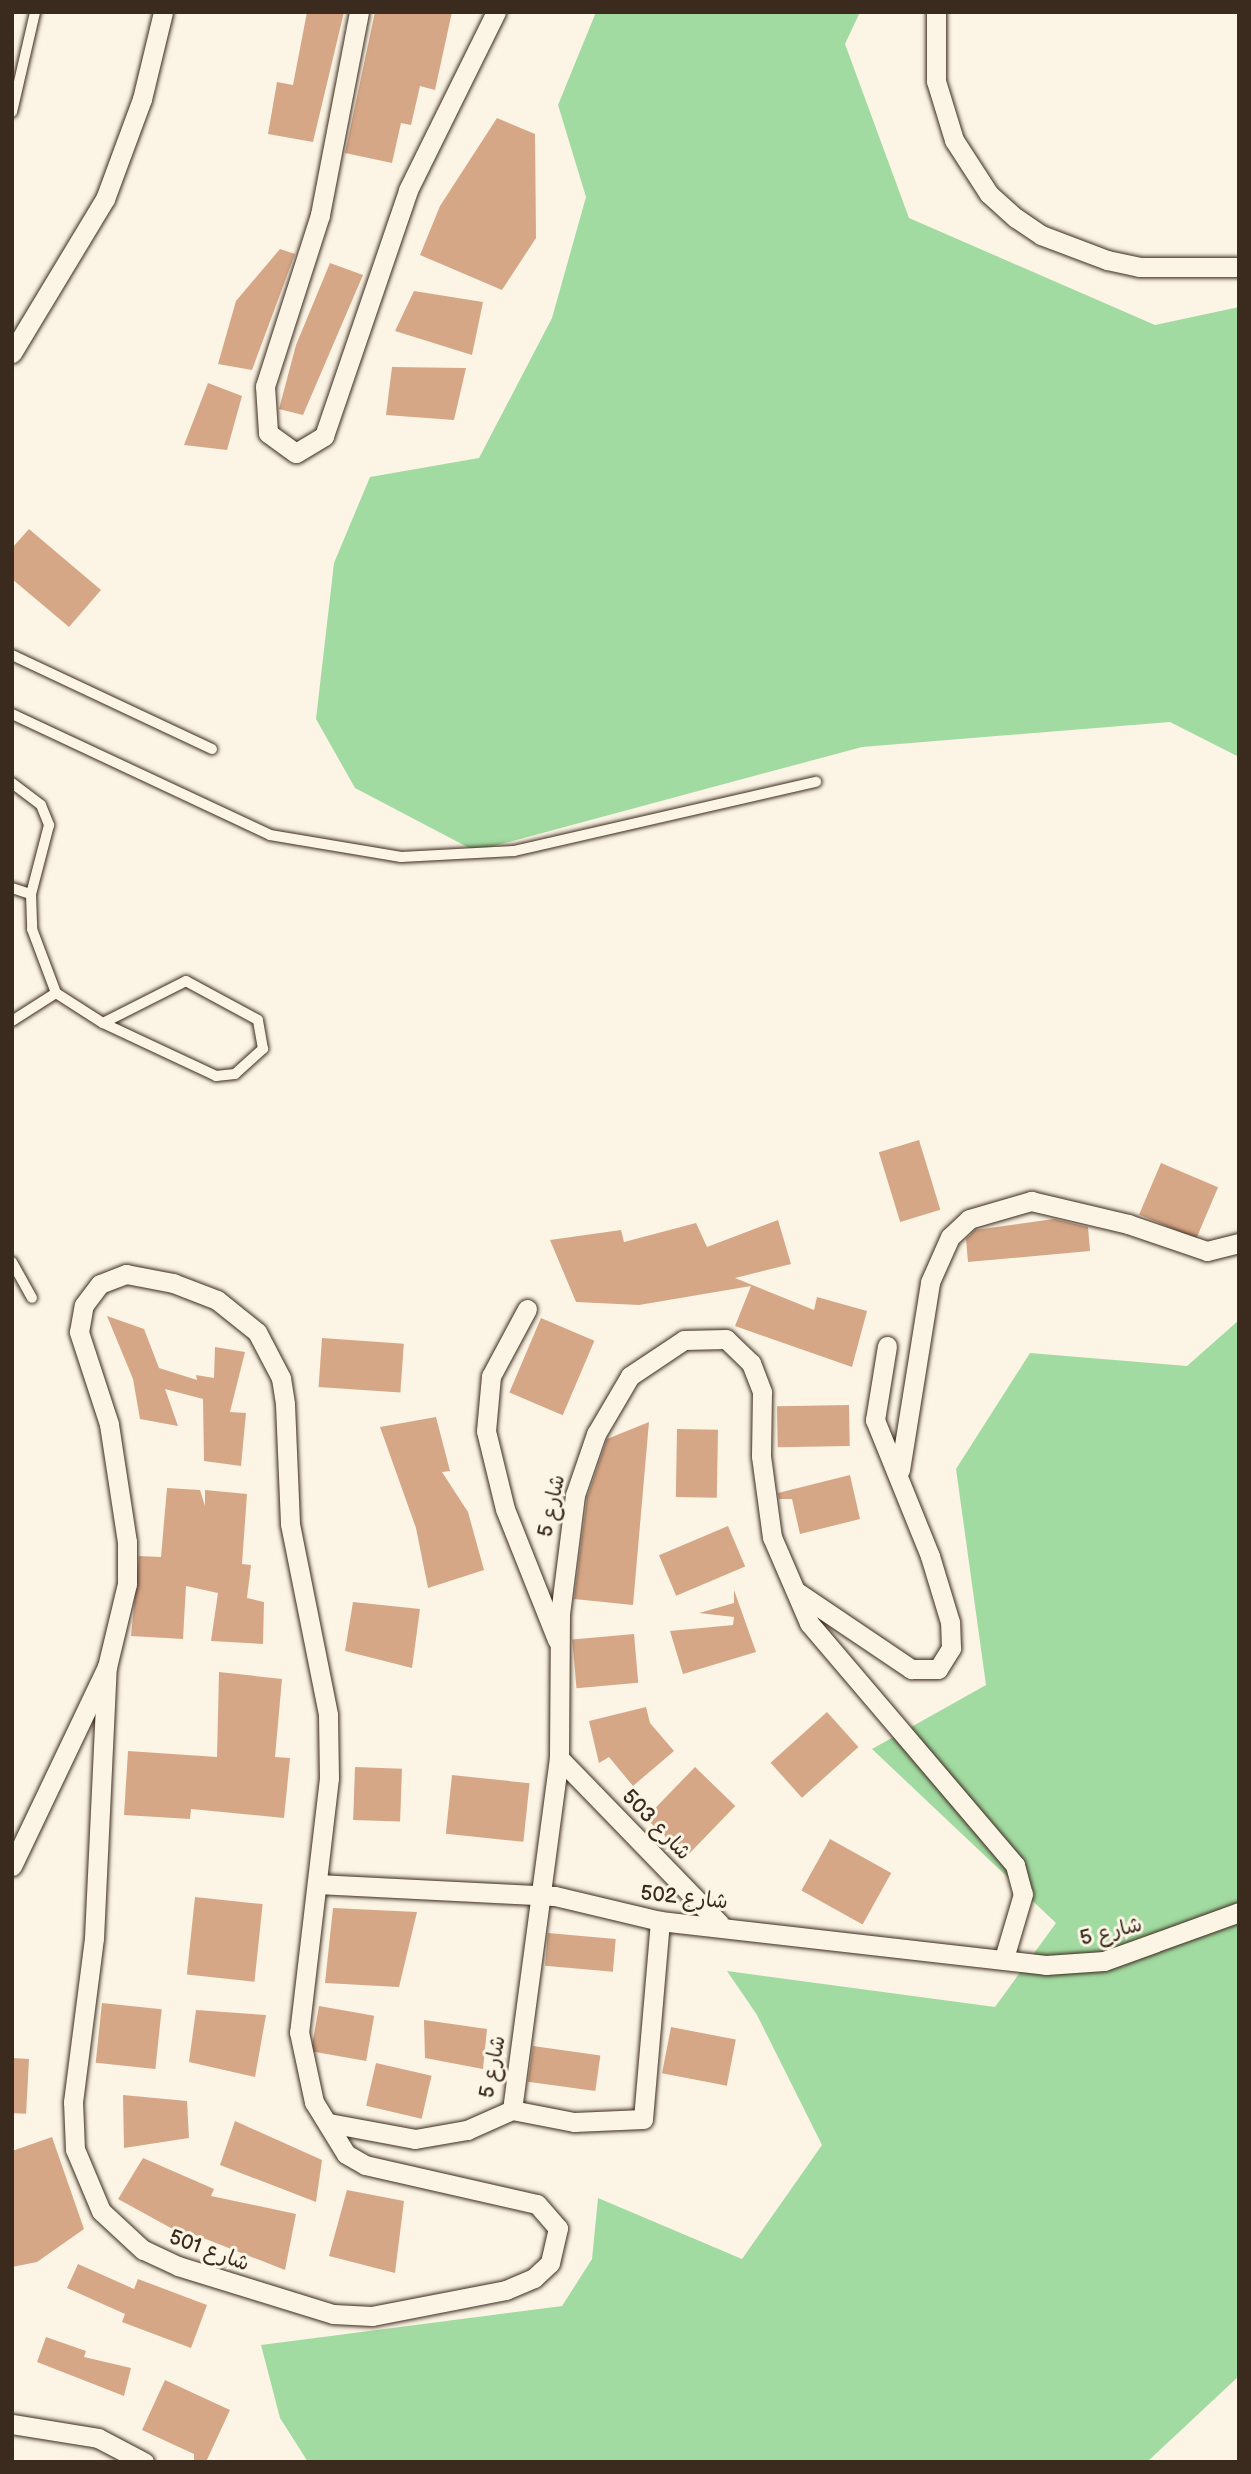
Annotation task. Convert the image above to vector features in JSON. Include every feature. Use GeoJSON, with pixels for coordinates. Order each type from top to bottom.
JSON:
{"type":"FeatureCollection","features":[{"type":"Feature","properties":{"kind":"street"},"geometry":{"type":"LineString","coordinates":[[12,353],[105,200],[142,99],[163,12]]}},
{"type":"Feature","properties":{"kind":"street"},"geometry":{"type":"LineString","coordinates":[[359,12],[320,215],[263,402],[268,433],[296,453],[324,436],[408,190],[496,12]]}},
{"type":"Feature","properties":{"kind":"street"},"geometry":{"type":"LineString","coordinates":[[936,12],[936,81],[954,140],[989,194],[1016,218],[1071,248],[1139,267],[1239,267]]}},
{"type":"Feature","properties":{"kind":"street"},"geometry":{"type":"LineString","coordinates":[[900,1470],[930,1282],[950,1237],[969,1219],[1031,1200],[1128,1224],[1207,1251],[1239,1243]]}},
{"type":"Feature","properties":{"kind":"street"},"geometry":{"type":"LineString","coordinates":[[12,1866],[107,1667],[120,1627],[127,1542],[109,1424],[79,1332],[84,1305],[100,1284],[125,1274],[173,1283],[238,1314],[257,1332],[281,1378],[290,1524],[328,1715],[329,1778],[299,2032],[305,2078],[329,2123]]}},
{"type":"Feature","properties":{"kind":"street"},"geometry":{"type":"LineString","coordinates":[[527,1309],[491,1376],[485,1431],[505,1508],[559,1644]]}},
{"type":"Feature","properties":{"kind":"street","name":"شارع 5"},"geometry":{"type":"LineString","coordinates":[[329,2123],[415,2139],[467,2130],[512,2110],[538,1895],[559,1758],[559,1644],[568,1531],[596,1434],[630,1376],[684,1340],[726,1339],[751,1363],[762,1392],[761,1456],[772,1537],[796,1592],[834,1659],[968,1803],[1015,1865],[1023,1894],[1004,1958],[1066,1965],[1104,1961],[1239,1912]]}},
{"type":"Feature","properties":{"kind":"street"},"geometry":{"type":"LineString","coordinates":[[796,1592],[911,1669],[930,1672],[946,1659],[950,1622],[900,1470],[875,1419],[887,1346]]}},
{"type":"Feature","properties":{"kind":"street","name":"شارع 501"},"geometry":{"type":"LineString","coordinates":[[107,1667],[94,1938],[73,2102],[75,2149],[101,2211],[143,2250],[178,2266],[333,2314],[372,2316],[506,2290],[534,2278],[555,2255],[558,2228],[537,2204],[365,2165],[346,2154],[329,2123]]}},
{"type":"Feature","properties":{"kind":"street","name":"شارع 503"},"geometry":{"type":"LineString","coordinates":[[559,1758],[720,1924]]}},
{"type":"Feature","properties":{"kind":"street","name":"شارع 502"},"geometry":{"type":"LineString","coordinates":[[317,1884],[538,1895],[660,1921],[720,1924],[1004,1958]]}},
{"type":"Feature","properties":{"kind":"street"},"geometry":{"type":"LineString","coordinates":[[512,2110],[574,2122],[643,2119],[660,1921]]}},
{"type":"Feature","properties":{"kind":"street"},"geometry":{"type":"LineString","coordinates":[[12,2424],[90,2436],[144,2462]]}},
{"type":"Feature","properties":{"kind":"lane"},"geometry":{"type":"LineString","coordinates":[[12,112],[35,12]]}},
{"type":"Feature","properties":{"kind":"lane"},"geometry":{"type":"LineString","coordinates":[[12,655],[212,749]]}},
{"type":"Feature","properties":{"kind":"lane"},"geometry":{"type":"LineString","coordinates":[[12,714],[271,835],[401,857],[514,851],[816,782]]}},
{"type":"Feature","properties":{"kind":"lane"},"geometry":{"type":"LineString","coordinates":[[12,783],[41,806],[49,825],[31,894],[32,929],[56,993],[103,1023],[216,1076],[254,1063],[265,1034],[258,1020],[186,981],[103,1023]]}},
{"type":"Feature","properties":{"kind":"lane"},"geometry":{"type":"LineString","coordinates":[[12,888],[31,894]]}},
{"type":"Feature","properties":{"kind":"lane"},"geometry":{"type":"LineString","coordinates":[[12,1021],[56,993]]}},
{"type":"Feature","properties":{"kind":"lane"},"geometry":{"type":"LineString","coordinates":[[12,1262],[32,1298]]}},
{"type":"Feature","properties":{"kind":"green space"},"geometry":{"type":"Polygon","coordinates":[[[596,12],[860,12],[845,44],[909,218],[1155,325],[1239,307],[1239,757],[1170,722],[862,747],[475,851],[355,788],[316,719],[334,563],[370,477],[479,458],[552,318],[586,197],[558,105],[596,12]]]}},
{"type":"Feature","properties":{"kind":"green space"},"geometry":{"type":"Polygon","coordinates":[[[1239,1320],[1239,2376],[1147,2462],[308,2462],[280,2418],[261,2345],[562,2306],[592,2259],[598,2198],[742,2259],[822,2145],[757,2015],[727,1971],[995,2007],[1056,1923],[872,1749],[986,1685],[956,1469],[1030,1353],[1187,1366],[1239,1320]]]}},
{"type":"Feature","properties":{"kind":"building"},"geometry":{"type":"Polygon","coordinates":[[[307,12],[344,12],[313,142],[268,134],[277,82],[293,85],[307,12]]]}},
{"type":"Feature","properties":{"kind":"building"},"geometry":{"type":"Polygon","coordinates":[[[375,12],[452,12],[435,90],[420,86],[411,125],[401,123],[392,163],[345,153],[375,12]]]}},
{"type":"Feature","properties":{"kind":"building"},"geometry":{"type":"Polygon","coordinates":[[[497,118],[535,134],[536,238],[502,290],[420,255],[440,206],[497,118]]]}},
{"type":"Feature","properties":{"kind":"building"},"geometry":{"type":"Polygon","coordinates":[[[280,249],[295,254],[252,370],[218,364],[236,301],[280,249]]]}},
{"type":"Feature","properties":{"kind":"building"},"geometry":{"type":"Polygon","coordinates":[[[330,263],[363,275],[303,415],[279,409],[296,345],[330,263]]]}},
{"type":"Feature","properties":{"kind":"building"},"geometry":{"type":"Polygon","coordinates":[[[414,291],[483,302],[472,355],[395,331],[414,291]]]}},
{"type":"Feature","properties":{"kind":"building"},"geometry":{"type":"Polygon","coordinates":[[[392,367],[466,368],[454,420],[386,415],[392,367]]]}},
{"type":"Feature","properties":{"kind":"building"},"geometry":{"type":"Polygon","coordinates":[[[208,383],[242,396],[227,450],[184,445],[208,383]]]}},
{"type":"Feature","properties":{"kind":"building"},"geometry":{"type":"Polygon","coordinates":[[[29,529],[101,590],[69,627],[12,579],[12,548],[29,529]]]}},
{"type":"Feature","properties":{"kind":"building"},"geometry":{"type":"Polygon","coordinates":[[[919,1140],[940,1210],[900,1222],[879,1152],[919,1140]]]}},
{"type":"Feature","properties":{"kind":"building"},"geometry":{"type":"Polygon","coordinates":[[[1161,1163],[1218,1187],[1196,1239],[1139,1215],[1161,1163]]]}},
{"type":"Feature","properties":{"kind":"building"},"geometry":{"type":"Polygon","coordinates":[[[1054,1219],[1088,1227],[1090,1251],[968,1262],[966,1239],[975,1230],[1054,1219]]]}},
{"type":"Feature","properties":{"kind":"building"},"geometry":{"type":"Polygon","coordinates":[[[778,1220],[791,1264],[735,1278],[814,1310],[817,1297],[867,1311],[852,1367],[735,1326],[751,1286],[639,1305],[576,1302],[550,1240],[621,1230],[624,1242],[696,1223],[707,1247],[778,1220]]]}},
{"type":"Feature","properties":{"kind":"building"},"geometry":{"type":"Polygon","coordinates":[[[107,1316],[144,1329],[159,1368],[197,1380],[196,1375],[214,1378],[215,1347],[245,1352],[230,1412],[246,1413],[241,1466],[204,1461],[203,1399],[165,1389],[178,1426],[140,1419],[133,1379],[107,1316]]]}},
{"type":"Feature","properties":{"kind":"building"},"geometry":{"type":"Polygon","coordinates":[[[541,1318],[594,1341],[563,1415],[509,1393],[541,1318]]]}},
{"type":"Feature","properties":{"kind":"building"},"geometry":{"type":"Polygon","coordinates":[[[322,1338],[404,1344],[400,1393],[319,1387],[322,1338]]]}},
{"type":"Feature","properties":{"kind":"building"},"geometry":{"type":"Polygon","coordinates":[[[849,1405],[850,1446],[778,1447],[777,1406],[849,1405]]]}},
{"type":"Feature","properties":{"kind":"building"},"geometry":{"type":"Polygon","coordinates":[[[436,1417],[450,1471],[442,1472],[468,1512],[484,1570],[428,1588],[416,1528],[380,1427],[436,1417]]]}},
{"type":"Feature","properties":{"kind":"building"},"geometry":{"type":"Polygon","coordinates":[[[649,1422],[633,1605],[574,1599],[587,1498],[607,1439],[649,1422]]]}},
{"type":"Feature","properties":{"kind":"building"},"geometry":{"type":"Polygon","coordinates":[[[677,1429],[718,1430],[717,1498],[676,1497],[677,1429]]]}},
{"type":"Feature","properties":{"kind":"building"},"geometry":{"type":"Polygon","coordinates":[[[850,1475],[860,1519],[800,1534],[792,1499],[779,1499],[778,1493],[850,1475]]]}},
{"type":"Feature","properties":{"kind":"building"},"geometry":{"type":"Polygon","coordinates":[[[167,1488],[200,1490],[205,1506],[205,1490],[247,1494],[242,1564],[251,1565],[247,1598],[264,1602],[263,1644],[211,1641],[218,1593],[186,1586],[183,1639],[131,1636],[139,1556],[161,1557],[167,1488]]]}},
{"type":"Feature","properties":{"kind":"building"},"geometry":{"type":"Polygon","coordinates":[[[728,1526],[745,1567],[676,1596],[659,1555],[728,1526]]]}},
{"type":"Feature","properties":{"kind":"building"},"geometry":{"type":"Polygon","coordinates":[[[734,1590],[756,1652],[683,1674],[670,1631],[733,1625],[734,1617],[699,1613],[734,1603],[734,1590]]]}},
{"type":"Feature","properties":{"kind":"building"},"geometry":{"type":"Polygon","coordinates":[[[353,1602],[420,1609],[412,1668],[345,1651],[353,1602]]]}},
{"type":"Feature","properties":{"kind":"building"},"geometry":{"type":"Polygon","coordinates":[[[634,1634],[638,1683],[577,1688],[572,1639],[634,1634]]]}},
{"type":"Feature","properties":{"kind":"building"},"geometry":{"type":"Polygon","coordinates":[[[219,1672],[282,1679],[275,1757],[290,1758],[284,1818],[191,1809],[190,1819],[124,1815],[128,1751],[217,1757],[219,1672]]]}},
{"type":"Feature","properties":{"kind":"building"},"geometry":{"type":"Polygon","coordinates":[[[646,1707],[650,1723],[674,1751],[633,1786],[609,1757],[599,1763],[589,1721],[646,1707]]]}},
{"type":"Feature","properties":{"kind":"building"},"geometry":{"type":"Polygon","coordinates":[[[827,1712],[858,1747],[802,1798],[771,1763],[827,1712]]]}},
{"type":"Feature","properties":{"kind":"building"},"geometry":{"type":"Polygon","coordinates":[[[355,1767],[402,1769],[400,1822],[353,1820],[355,1767]]]}},
{"type":"Feature","properties":{"kind":"building"},"geometry":{"type":"Polygon","coordinates":[[[695,1767],[735,1806],[686,1857],[646,1818],[695,1767]]]}},
{"type":"Feature","properties":{"kind":"building"},"geometry":{"type":"Polygon","coordinates":[[[452,1775],[530,1783],[523,1842],[446,1834],[452,1775]]]}},
{"type":"Feature","properties":{"kind":"building"},"geometry":{"type":"Polygon","coordinates":[[[830,1839],[891,1873],[863,1925],[801,1891],[830,1839]]]}},
{"type":"Feature","properties":{"kind":"building"},"geometry":{"type":"Polygon","coordinates":[[[195,1897],[263,1904],[254,1982],[187,1975],[195,1897]]]}},
{"type":"Feature","properties":{"kind":"building"},"geometry":{"type":"Polygon","coordinates":[[[333,1908],[417,1912],[399,1987],[325,1983],[333,1908]]]}},
{"type":"Feature","properties":{"kind":"building"},"geometry":{"type":"Polygon","coordinates":[[[548,1933],[616,1939],[613,1972],[545,1966],[548,1933]]]}},
{"type":"Feature","properties":{"kind":"building"},"geometry":{"type":"Polygon","coordinates":[[[102,2003],[162,2009],[155,2069],[96,2063],[102,2003]]]}},
{"type":"Feature","properties":{"kind":"building"},"geometry":{"type":"Polygon","coordinates":[[[319,2006],[374,2016],[366,2061],[311,2051],[319,2006]]]}},
{"type":"Feature","properties":{"kind":"building"},"geometry":{"type":"Polygon","coordinates":[[[196,2010],[266,2015],[255,2077],[189,2062],[196,2010]]]}},
{"type":"Feature","properties":{"kind":"building"},"geometry":{"type":"Polygon","coordinates":[[[424,2020],[487,2029],[483,2069],[425,2058],[424,2020]]]}},
{"type":"Feature","properties":{"kind":"building"},"geometry":{"type":"Polygon","coordinates":[[[671,2027],[736,2040],[727,2086],[662,2073],[671,2027]]]}},
{"type":"Feature","properties":{"kind":"building"},"geometry":{"type":"Polygon","coordinates":[[[533,2046],[600,2055],[595,2091],[528,2082],[533,2046]]]}},
{"type":"Feature","properties":{"kind":"building"},"geometry":{"type":"Polygon","coordinates":[[[12,2058],[29,2059],[26,2114],[12,2113],[12,2058]]]}},
{"type":"Feature","properties":{"kind":"building"},"geometry":{"type":"Polygon","coordinates":[[[376,2063],[432,2076],[422,2119],[366,2106],[376,2063]]]}},
{"type":"Feature","properties":{"kind":"building"},"geometry":{"type":"Polygon","coordinates":[[[123,2095],[187,2101],[189,2138],[124,2148],[123,2095]]]}},
{"type":"Feature","properties":{"kind":"building"},"geometry":{"type":"Polygon","coordinates":[[[235,2121],[322,2160],[316,2202],[220,2165],[235,2121]]]}},
{"type":"Feature","properties":{"kind":"building"},"geometry":{"type":"Polygon","coordinates":[[[52,2137],[84,2229],[37,2262],[12,2267],[12,2151],[52,2137]]]}},
{"type":"Feature","properties":{"kind":"building"},"geometry":{"type":"Polygon","coordinates":[[[143,2158],[214,2189],[211,2196],[296,2214],[285,2270],[193,2234],[191,2239],[118,2199],[143,2158]]]}},
{"type":"Feature","properties":{"kind":"building"},"geometry":{"type":"Polygon","coordinates":[[[347,2190],[404,2201],[395,2273],[329,2256],[347,2190]]]}},
{"type":"Feature","properties":{"kind":"building"},"geometry":{"type":"Polygon","coordinates":[[[78,2264],[134,2289],[138,2279],[207,2305],[191,2348],[122,2322],[125,2314],[67,2288],[78,2264]]]}},
{"type":"Feature","properties":{"kind":"building"},"geometry":{"type":"Polygon","coordinates":[[[46,2337],[86,2351],[84,2357],[131,2368],[124,2396],[37,2362],[46,2337]]]}},
{"type":"Feature","properties":{"kind":"building"},"geometry":{"type":"Polygon","coordinates":[[[165,2380],[230,2410],[206,2462],[194,2462],[194,2454],[142,2430],[165,2380]]]}}]}
